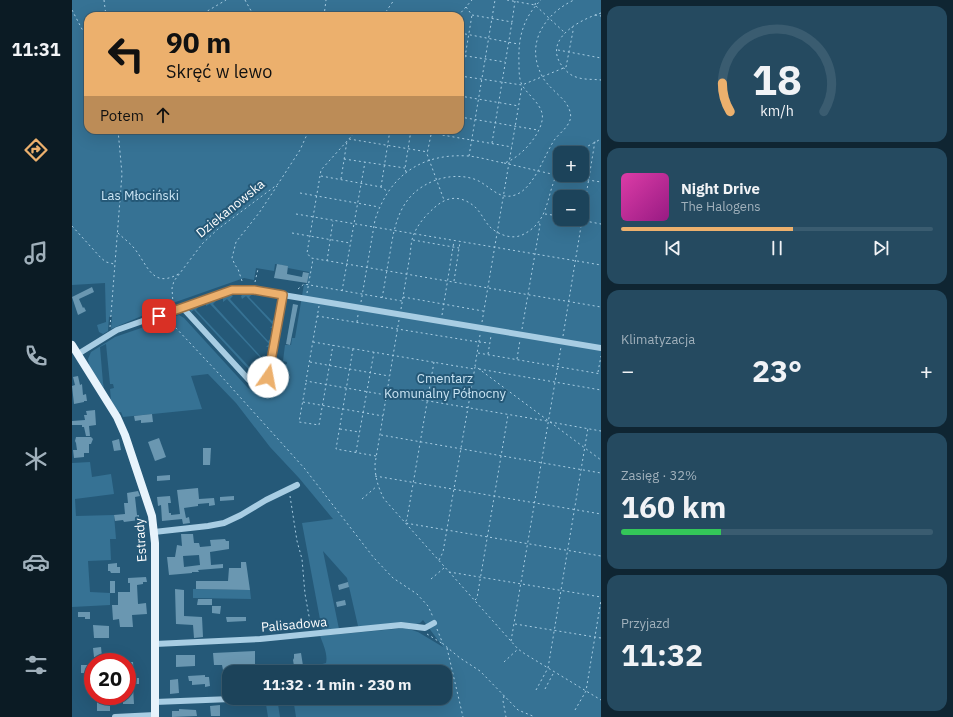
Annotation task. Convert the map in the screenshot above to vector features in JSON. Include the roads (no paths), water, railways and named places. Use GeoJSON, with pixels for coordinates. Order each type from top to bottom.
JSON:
{"type":"FeatureCollection","features":[{"type":"Feature","properties":{"kind":"main road","name":"Estrady"},"geometry":{"type":"LineString","coordinates":[[72,345],[117,417],[125,435],[146,496],[154,532],[155,716]]}},
{"type":"Feature","properties":{"kind":"street"},"geometry":{"type":"LineString","coordinates":[[78,354],[110,334],[232,290],[254,290],[601,348]]}},
{"type":"Feature","properties":{"kind":"street"},"geometry":{"type":"LineString","coordinates":[[182,307],[246,377],[252,381],[261,382],[268,377],[270,372],[283,295]]}},
{"type":"Feature","properties":{"kind":"street"},"geometry":{"type":"LineString","coordinates":[[154,532],[224,523],[297,485]]}},
{"type":"Feature","properties":{"kind":"street","name":"Palisadowa"},"geometry":{"type":"LineString","coordinates":[[155,644],[312,634],[401,626],[426,628],[434,623]]}},
{"type":"Feature","properties":{"kind":"street"},"geometry":{"type":"LineString","coordinates":[[155,702],[222,699]]}},
{"type":"Feature","properties":{"kind":"street"},"geometry":{"type":"LineString","coordinates":[[115,717],[155,716]]}},
{"type":"Feature","properties":{"kind":"park label","name":"Las Młociński"},"geometry":{"type":"Point","coordinates":[140,195]}},
{"type":"Feature","properties":{"kind":"park label","name":"Cmentarz Komunalny Północny"},"geometry":{"type":"Point","coordinates":[445,386]}}]}
